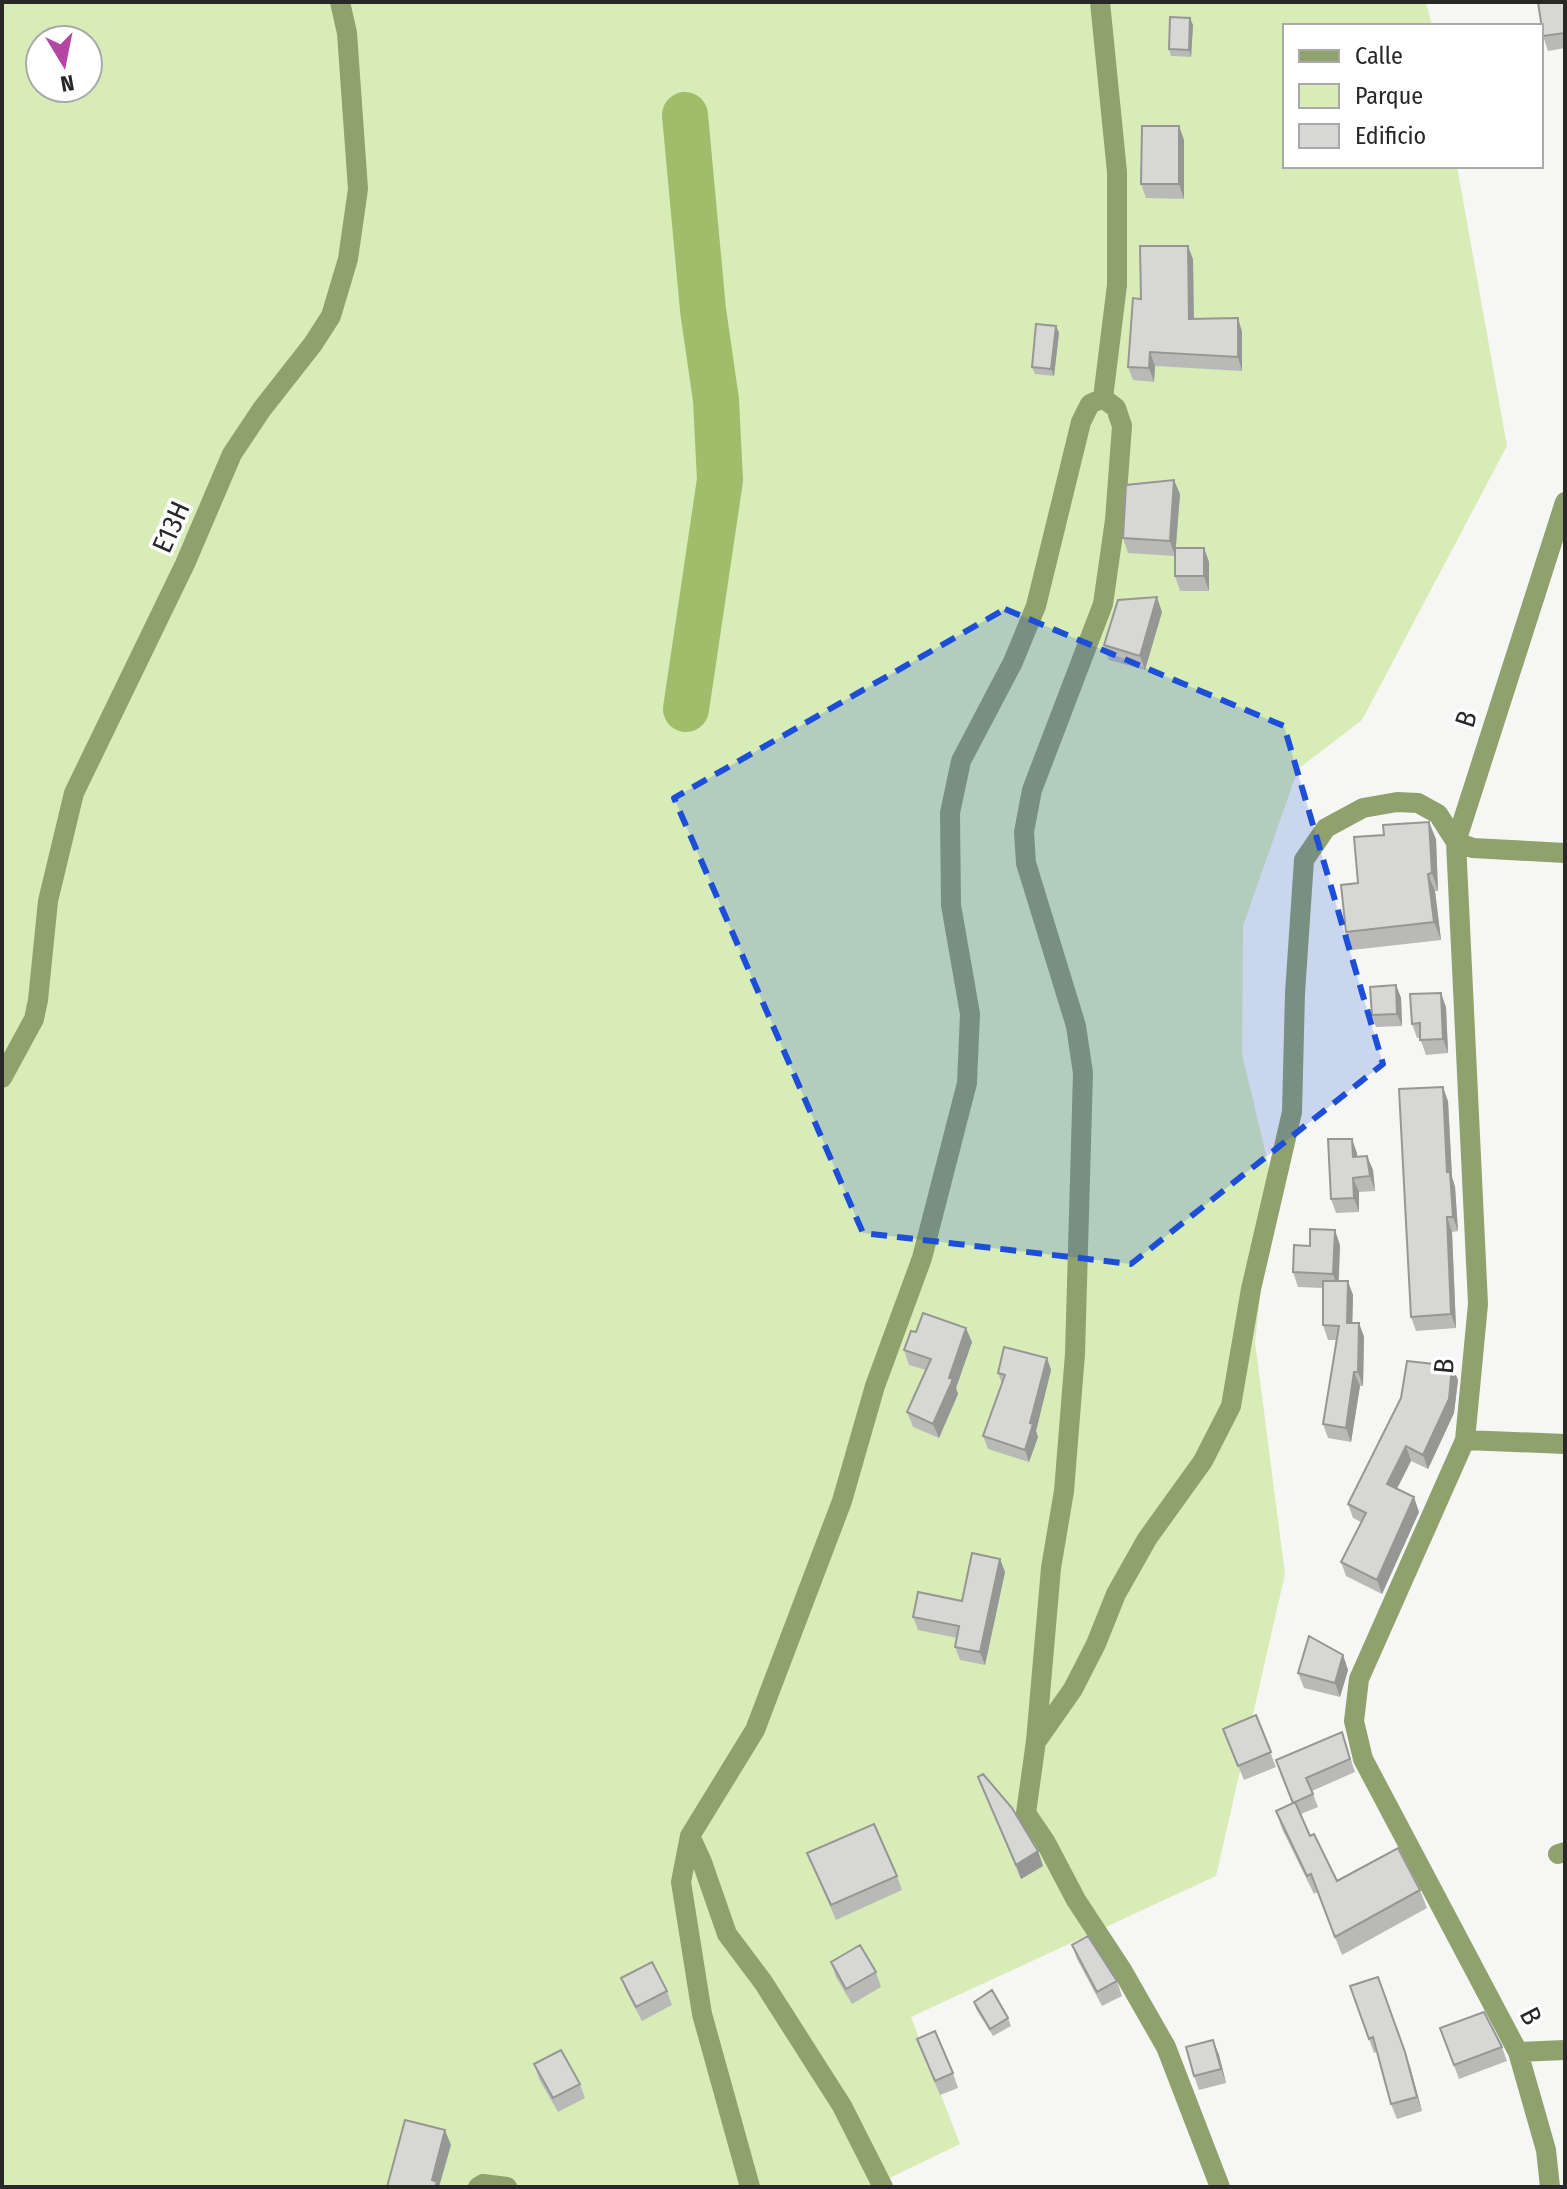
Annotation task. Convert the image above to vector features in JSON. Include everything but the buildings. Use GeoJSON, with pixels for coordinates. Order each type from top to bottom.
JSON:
{"type":"FeatureCollection","features":[{"type":"Feature","properties":{"kind":"street","name":"E13H"},"geometry":{"type":"LineString","coordinates":[[2,1078],[34,1019],[48,901],[74,793],[185,564],[232,454],[331,316],[348,259],[358,189],[347,33],[340,2]]}},
{"type":"Feature","properties":{"kind":"street"},"geometry":{"type":"LineString","coordinates":[[1100,2],[1117,172],[1117,285],[1103,398]]}},
{"type":"Feature","properties":{"kind":"street"},"geometry":{"type":"LineString","coordinates":[[1103,398],[1116,408],[1122,426],[1115,520],[1103,604],[1032,790],[1024,832],[1026,863],[1076,1026],[1083,1073],[1075,1354],[1064,1491],[1051,1568],[1036,1741],[1026,1813],[1166,2047],[1220,2187]]}},
{"type":"Feature","properties":{"kind":"street"},"geometry":{"type":"LineString","coordinates":[[750,2187],[702,2014],[681,1882],[690,1836],[755,1730],[842,1501],[875,1386],[922,1258],[967,1083],[970,1014],[951,905],[950,813],[961,761],[1013,662],[1036,606],[1081,422],[1090,404],[1103,398]]}},
{"type":"Feature","properties":{"kind":"street","name":"B"},"geometry":{"type":"LineString","coordinates":[[1550,2187],[1546,2150],[1518,2052],[1363,1759],[1354,1721],[1359,1679],[1465,1440],[1478,1304],[1456,842],[1565,502]]}},
{"type":"Feature","properties":{"kind":"street"},"geometry":{"type":"LineString","coordinates":[[1036,1741],[1073,1689],[1116,1594],[1147,1539],[1203,1461],[1231,1406],[1251,1289],[1292,1112],[1295,993],[1304,860],[1326,828],[1363,808],[1397,802],[1418,803],[1438,814],[1456,842],[1473,848],[1565,853]]}},
{"type":"Feature","properties":{"kind":"street"},"geometry":{"type":"LineString","coordinates":[[1465,1440],[1565,1444]]}},
{"type":"Feature","properties":{"kind":"street"},"geometry":{"type":"LineString","coordinates":[[690,1836],[727,1934],[763,1982],[842,2106],[883,2187]]}},
{"type":"Feature","properties":{"kind":"street"},"geometry":{"type":"LineString","coordinates":[[1518,2052],[1565,2050]]}},
{"type":"Feature","properties":{"kind":"street"},"geometry":{"type":"LineString","coordinates":[[478,2187],[483,2184],[507,2187]]}},
{"type":"Feature","properties":{"kind":"highlighted area"},"geometry":{"type":"Polygon","coordinates":[[[1005,609],[1284,726],[1383,1064],[1131,1264],[863,1233],[674,798],[1005,609]]]}},
{"type":"Feature","properties":{"kind":"green space"},"geometry":{"type":"Polygon","coordinates":[[[2,2],[1426,2],[1432,24],[1283,24],[1283,168],[1457,168],[1507,446],[1362,720],[1298,769],[1243,926],[1242,1054],[1273,1184],[1255,1342],[1285,1574],[1216,1876],[911,2017],[960,2144],[871,2187],[2,2187],[2,2]]]}},
{"type":"Feature","properties":{"kind":"waterway"},"geometry":{"type":"LineString","coordinates":[[685,115],[703,310],[716,400],[720,480],[686,709]]}}]}
